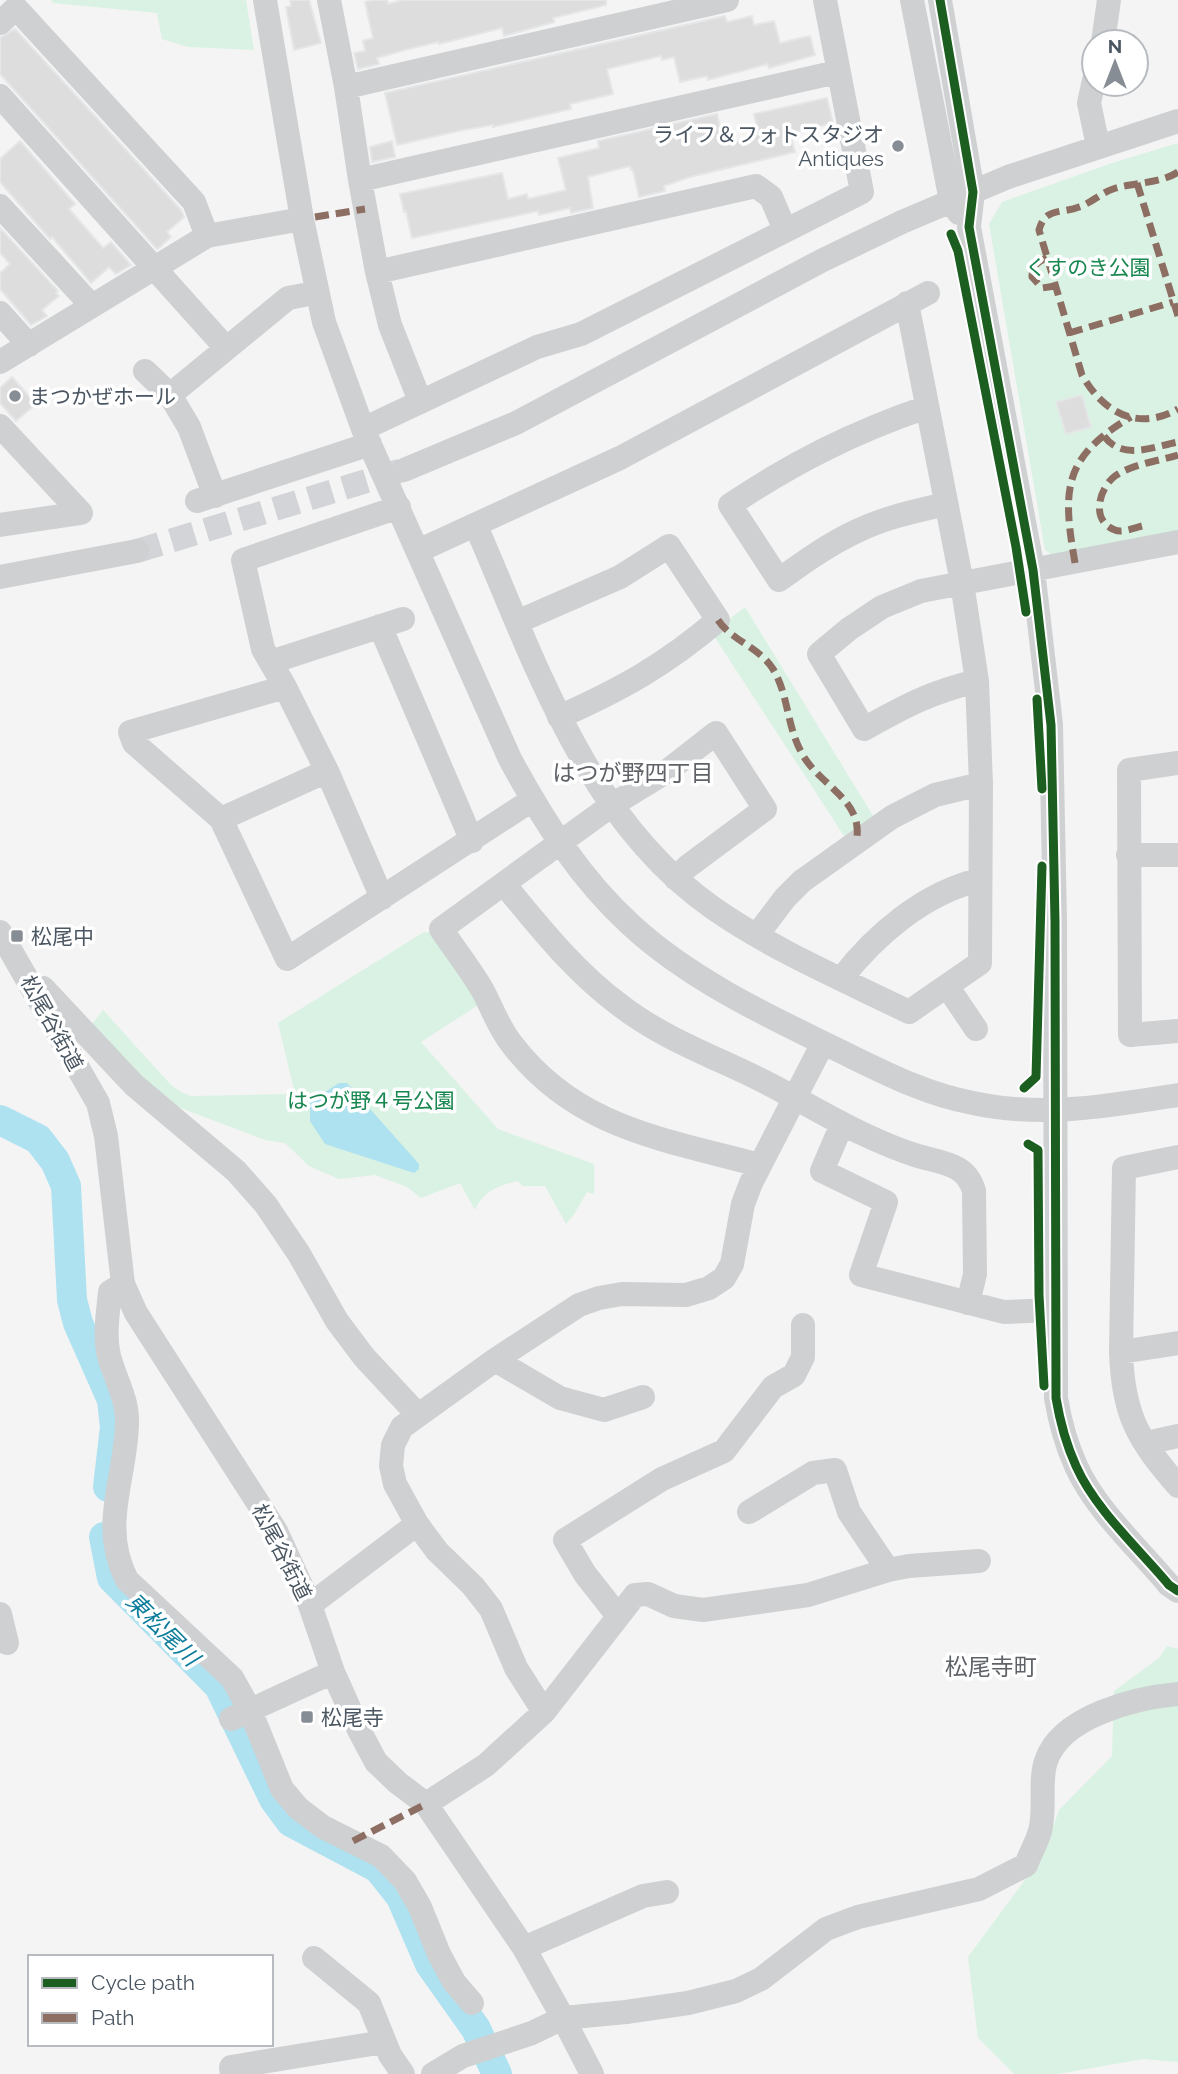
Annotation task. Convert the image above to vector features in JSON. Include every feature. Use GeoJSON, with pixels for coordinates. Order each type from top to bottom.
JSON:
{"type":"FeatureCollection","features":[{"type":"Feature","properties":{"kind":"street"},"geometry":{"type":"LineString","coordinates":[[265,0],[302,219],[324,322],[366,436],[510,759],[560,843],[593,885],[632,926],[674,960],[719,988],[912,1085],[972,1103],[1054,1111],[1087,1110],[1178,1095]]}},
{"type":"Feature","properties":{"kind":"street"},"geometry":{"type":"LineString","coordinates":[[329,0],[377,272],[390,326],[420,401]]}},
{"type":"Feature","properties":{"kind":"street"},"geometry":{"type":"LineString","coordinates":[[346,87],[727,0]]}},
{"type":"Feature","properties":{"kind":"street"},"geometry":{"type":"LineString","coordinates":[[145,371],[170,395],[190,426],[206,498],[269,469],[366,436],[420,401],[537,347],[581,334],[862,192],[825,0]]}},
{"type":"Feature","properties":{"kind":"street"},"geometry":{"type":"LineString","coordinates":[[912,0],[969,227],[1033,570],[1051,725],[1054,765],[1056,1398],[1063,1434],[1077,1468],[1096,1500],[1178,1591]]}},
{"type":"Feature","properties":{"kind":"street"},"geometry":{"type":"LineString","coordinates":[[940,0],[962,197]]}},
{"type":"Feature","properties":{"kind":"street"},"geometry":{"type":"LineString","coordinates":[[1105,28],[1109,0]]}},
{"type":"Feature","properties":{"kind":"street"},"geometry":{"type":"LineString","coordinates":[[0,23],[16,8],[194,202],[207,236]]}},
{"type":"Feature","properties":{"kind":"street"},"geometry":{"type":"LineString","coordinates":[[360,180],[837,72]]}},
{"type":"Feature","properties":{"kind":"street"},"geometry":{"type":"LineString","coordinates":[[0,96],[226,348]]}},
{"type":"Feature","properties":{"kind":"street"},"geometry":{"type":"LineString","coordinates":[[1090,98],[1098,146]]}},
{"type":"Feature","properties":{"kind":"street"},"geometry":{"type":"LineString","coordinates":[[404,470],[516,423],[823,260],[902,222],[1008,177],[1178,121]]}},
{"type":"Feature","properties":{"kind":"street"},"geometry":{"type":"LineString","coordinates":[[377,272],[756,186],[771,197],[785,230]]}},
{"type":"Feature","properties":{"kind":"street"},"geometry":{"type":"LineString","coordinates":[[0,206],[91,305]]}},
{"type":"Feature","properties":{"kind":"street"},"geometry":{"type":"LineString","coordinates":[[0,362],[207,236],[302,219]]}},
{"type":"Feature","properties":{"kind":"street"},"geometry":{"type":"LineString","coordinates":[[170,395],[288,298],[304,295]]}},
{"type":"Feature","properties":{"kind":"street"},"geometry":{"type":"LineString","coordinates":[[418,551],[620,458],[917,298],[927,407],[962,583],[977,681],[981,784],[980,963],[909,1012],[757,935],[713,908],[676,879],[642,844],[584,762],[559,716],[475,526]]}},
{"type":"Feature","properties":{"kind":"street"},"geometry":{"type":"LineString","coordinates":[[0,313],[29,345]]}},
{"type":"Feature","properties":{"kind":"street"},"geometry":{"type":"LineString","coordinates":[[927,407],[834,443],[777,473],[730,505],[779,580],[817,553],[858,530],[901,514],[946,504]]}},
{"type":"Feature","properties":{"kind":"street"},"geometry":{"type":"LineString","coordinates":[[0,426],[81,513],[0,525]]}},
{"type":"Feature","properties":{"kind":"street"},"geometry":{"type":"LineString","coordinates":[[382,898],[327,771],[263,649],[243,560],[399,507]]}},
{"type":"Feature","properties":{"kind":"street"},"geometry":{"type":"LineString","coordinates":[[977,681],[947,688],[919,699],[864,729],[819,654],[882,607],[921,591],[1178,542]]}},
{"type":"Feature","properties":{"kind":"street"},"geometry":{"type":"LineString","coordinates":[[517,622],[620,577],[669,545],[718,620],[683,649],[643,676],[559,716]]}},
{"type":"Feature","properties":{"kind":"street"},"geometry":{"type":"LineString","coordinates":[[0,577],[137,551]]}},
{"type":"Feature","properties":{"kind":"street"},"geometry":{"type":"LineString","coordinates":[[271,662],[392,623],[472,841]]}},
{"type":"Feature","properties":{"kind":"street"},"geometry":{"type":"LineString","coordinates":[[285,687],[130,732],[134,743],[221,819],[281,963],[533,800]]}},
{"type":"Feature","properties":{"kind":"street"},"geometry":{"type":"LineString","coordinates":[[676,879],[687,867],[765,809],[716,733],[666,772],[612,805],[441,929],[482,989],[508,1040],[543,1080],[564,1096],[608,1122],[760,1165]]}},
{"type":"Feature","properties":{"kind":"street"},"geometry":{"type":"LineString","coordinates":[[1178,763],[1129,770],[1128,855],[1130,1035],[1178,1031]]}},
{"type":"Feature","properties":{"kind":"street"},"geometry":{"type":"LineString","coordinates":[[221,819],[327,771]]}},
{"type":"Feature","properties":{"kind":"street"},"geometry":{"type":"LineString","coordinates":[[757,935],[778,906],[802,881],[892,817],[935,795],[981,784]]}},
{"type":"Feature","properties":{"kind":"street"},"geometry":{"type":"LineString","coordinates":[[1128,855],[1178,855]]}},
{"type":"Feature","properties":{"kind":"street"},"geometry":{"type":"LineString","coordinates":[[841,979],[870,945],[904,917],[939,895],[979,880]]}},
{"type":"Feature","properties":{"kind":"street"},"geometry":{"type":"LineString","coordinates":[[504,884],[556,948],[622,1007],[646,1023],[795,1097],[842,1124],[894,1147],[958,1168],[972,1181],[974,1191],[975,1274],[968,1303]]}},
{"type":"Feature","properties":{"kind":"street","name":"松尾谷街道"},"geometry":{"type":"LineString","coordinates":[[0,932],[98,1103],[106,1136],[123,1284],[136,1313],[275,1531],[310,1605],[333,1672],[376,1762],[426,1804],[524,1948],[592,2074]]}},
{"type":"Feature","properties":{"kind":"street"},"geometry":{"type":"LineString","coordinates":[[17,960],[134,1085],[236,1171],[266,1205],[299,1254],[337,1321],[364,1357],[418,1415]]}},
{"type":"Feature","properties":{"kind":"street"},"geometry":{"type":"LineString","coordinates":[[947,986],[976,1030]]}},
{"type":"Feature","properties":{"kind":"street"},"geometry":{"type":"LineString","coordinates":[[544,1712],[516,1668],[491,1609],[473,1586],[437,1551],[417,1524],[395,1484],[391,1466],[393,1445],[402,1427],[495,1360],[579,1305],[622,1294],[685,1295],[709,1288],[724,1278],[732,1264],[743,1204],[760,1165],[795,1097],[832,1047]]}},
{"type":"Feature","properties":{"kind":"street"},"geometry":{"type":"LineString","coordinates":[[842,1124],[822,1171],[886,1202],[861,1275],[1004,1312],[1054,1310]]}},
{"type":"Feature","properties":{"kind":"street"},"geometry":{"type":"LineString","coordinates":[[1178,1157],[1124,1168],[1121,1352],[1128,1408],[1136,1432],[1178,1486]]}},
{"type":"Feature","properties":{"kind":"street"},"geometry":{"type":"LineString","coordinates":[[123,1284],[110,1292],[107,1324],[109,1357],[124,1397],[127,1422],[115,1517],[114,1541],[118,1562],[127,1580],[232,1678],[241,1714],[282,1789],[298,1808],[323,1827],[381,1856],[405,1881],[420,1907],[439,1954],[454,1982],[472,2003]]}},
{"type":"Feature","properties":{"kind":"street"},"geometry":{"type":"LineString","coordinates":[[618,1616],[585,1574],[565,1540],[663,1479],[724,1451],[773,1387],[794,1375],[803,1357],[803,1325]]}},
{"type":"Feature","properties":{"kind":"street"},"geometry":{"type":"LineString","coordinates":[[1121,1352],[1178,1343]]}},
{"type":"Feature","properties":{"kind":"street"},"geometry":{"type":"LineString","coordinates":[[495,1360],[560,1398],[604,1409],[643,1397]]}},
{"type":"Feature","properties":{"kind":"street"},"geometry":{"type":"LineString","coordinates":[[1146,1443],[1178,1436]]}},
{"type":"Feature","properties":{"kind":"street"},"geometry":{"type":"LineString","coordinates":[[750,1512],[813,1473],[835,1470],[849,1512],[888,1570]]}},
{"type":"Feature","properties":{"kind":"street"},"geometry":{"type":"LineString","coordinates":[[310,1605],[417,1524]]}},
{"type":"Feature","properties":{"kind":"street"},"geometry":{"type":"LineString","coordinates":[[426,1804],[486,1765],[544,1712],[635,1595],[648,1594],[674,1606],[703,1610],[808,1595],[909,1566],[979,1561]]}},
{"type":"Feature","properties":{"kind":"street"},"geometry":{"type":"LineString","coordinates":[[0,1614],[7,1643]]}},
{"type":"Feature","properties":{"kind":"street"},"geometry":{"type":"LineString","coordinates":[[241,1714],[333,1672]]}},
{"type":"Feature","properties":{"kind":"street"},"geometry":{"type":"LineString","coordinates":[[433,2074],[463,2056],[533,2033],[563,2018],[638,2011],[688,2003],[736,1991],[761,1979],[826,1929],[858,1917],[979,1889],[1026,1865],[1040,1830],[1045,1762],[1058,1739],[1081,1721],[1136,1702],[1178,1694]]}},
{"type":"Feature","properties":{"kind":"street"},"geometry":{"type":"LineString","coordinates":[[524,1948],[643,1896],[667,1892]]}},
{"type":"Feature","properties":{"kind":"street"},"geometry":{"type":"LineString","coordinates":[[314,1958],[369,2003],[390,2055],[403,2074]]}},
{"type":"Feature","properties":{"kind":"street"},"geometry":{"type":"LineString","coordinates":[[232,2074],[231,2067],[384,2042]]}},
{"type":"Feature","properties":{"kind":"green space"},"geometry":{"type":"Polygon","coordinates":[[[51,0],[246,0],[254,50],[188,47],[162,39],[157,13],[53,3],[51,0]]]}},
{"type":"Feature","properties":{"kind":"green space","name":"くすのき公園"},"geometry":{"type":"Polygon","coordinates":[[[1178,143],[1178,533],[1055,557],[1045,550],[989,224],[1002,202],[1178,143]]]}},
{"type":"Feature","properties":{"kind":"green space"},"geometry":{"type":"Polygon","coordinates":[[[745,607],[875,819],[846,839],[712,633],[745,607]]]}},
{"type":"Feature","properties":{"kind":"green space","name":"はつが野４号公園"},"geometry":{"type":"Polygon","coordinates":[[[424,932],[434,933],[480,1004],[421,1042],[498,1129],[594,1164],[594,1194],[587,1192],[566,1224],[545,1186],[523,1186],[517,1181],[504,1185],[482,1198],[475,1210],[460,1183],[421,1198],[407,1187],[375,1175],[339,1179],[309,1166],[285,1143],[265,1140],[169,1102],[89,1028],[103,1010],[171,1085],[191,1096],[295,1094],[278,1023],[424,932]]]}},
{"type":"Feature","properties":{"kind":"green space"},"geometry":{"type":"Polygon","coordinates":[[[1167,1646],[1178,1649],[1178,2062],[1144,2059],[1057,2074],[1014,2074],[978,2038],[968,1957],[1044,1854],[1059,1810],[1112,1756],[1114,1691],[1159,1658],[1167,1646]]]}},
{"type":"Feature","properties":{"kind":"water"},"geometry":{"type":"Polygon","coordinates":[[[339,1083],[347,1083],[419,1164],[419,1169],[414,1173],[325,1144],[310,1121],[310,1102],[339,1083]]]}},
{"type":"Feature","properties":{"kind":"building"},"geometry":{"type":"Polygon","coordinates":[[[290,0],[309,0],[321,43],[294,50],[286,7],[291,6],[290,0]]]}},
{"type":"Feature","properties":{"kind":"building"},"geometry":{"type":"Polygon","coordinates":[[[387,0],[388,4],[403,0],[606,0],[606,5],[553,18],[554,22],[504,36],[502,28],[405,50],[377,58],[379,64],[358,69],[354,53],[365,51],[363,41],[373,38],[365,2],[387,0]]]}},
{"type":"Feature","properties":{"kind":"building"},"geometry":{"type":"Polygon","coordinates":[[[725,16],[727,22],[752,16],[754,25],[774,21],[780,43],[810,36],[815,55],[769,68],[768,64],[708,80],[707,76],[680,82],[674,57],[662,60],[661,56],[607,69],[613,94],[570,104],[571,109],[397,145],[385,93],[725,16]]]}},
{"type":"Feature","properties":{"kind":"building"},"geometry":{"type":"Polygon","coordinates":[[[15,29],[181,210],[184,217],[167,232],[171,237],[159,248],[157,249],[0,74],[0,38],[15,29]]]}},
{"type":"Feature","properties":{"kind":"building"},"geometry":{"type":"Polygon","coordinates":[[[827,98],[833,123],[790,133],[795,152],[690,177],[664,186],[665,191],[639,197],[630,166],[588,177],[593,208],[571,213],[570,208],[539,215],[538,211],[412,238],[406,211],[404,212],[400,194],[502,173],[508,199],[527,194],[528,199],[566,190],[558,158],[599,148],[598,141],[717,114],[724,143],[759,135],[754,114],[827,98]]]}},
{"type":"Feature","properties":{"kind":"building"},"geometry":{"type":"Polygon","coordinates":[[[20,141],[75,204],[69,209],[103,248],[111,242],[131,265],[116,274],[109,267],[91,283],[52,237],[50,239],[0,182],[0,159],[20,141]]]}},
{"type":"Feature","properties":{"kind":"building"},"geometry":{"type":"Polygon","coordinates":[[[392,141],[395,157],[372,162],[370,147],[392,141]]]}},
{"type":"Feature","properties":{"kind":"building"},"geometry":{"type":"Polygon","coordinates":[[[0,228],[58,291],[56,293],[59,296],[42,310],[47,316],[31,325],[0,289],[0,273],[10,264],[0,253],[0,228]]]}},
{"type":"Feature","properties":{"kind":"building","name":"まつかぜホール"},"geometry":{"type":"Polygon","coordinates":[[[12,377],[36,404],[16,421],[0,403],[0,388],[12,377]]]}},
{"type":"Feature","properties":{"kind":"building"},"geometry":{"type":"Polygon","coordinates":[[[1082,395],[1091,427],[1066,434],[1056,402],[1082,395]]]}},
{"type":"Feature","properties":{"kind":"waterway","name":"東松尾川"},"geometry":{"type":"LineString","coordinates":[[0,1120],[38,1139],[55,1161],[66,1186],[72,1300],[78,1323],[112,1400],[115,1427],[108,1487]]}},
{"type":"Feature","properties":{"kind":"waterway","name":"東松尾川"},"geometry":{"type":"LineString","coordinates":[[104,1537],[112,1578],[219,1686],[274,1799],[291,1822],[378,1868],[401,1897],[430,1964],[476,2029],[497,2074]]}},
{"type":"Feature","properties":{"kind":"tunnel"},"geometry":{"type":"LineString","coordinates":[[137,551],[403,470]]}},
{"type":"Feature","properties":{"kind":"marked path"},"geometry":{"type":"LineString","coordinates":[[1178,172],[1163,179],[1113,189],[1083,205],[1054,212],[1045,218],[1039,230],[1082,375],[1090,388],[1111,408],[1135,418],[1149,419],[1178,409]]}},
{"type":"Feature","properties":{"kind":"marked path"},"geometry":{"type":"LineString","coordinates":[[1137,183],[1178,316]]}},
{"type":"Feature","properties":{"kind":"marked path"},"geometry":{"type":"LineString","coordinates":[[315,217],[365,209]]}},
{"type":"Feature","properties":{"kind":"marked path"},"geometry":{"type":"LineString","coordinates":[[1047,258],[1036,265],[1032,277],[1042,288],[1055,286]]}},
{"type":"Feature","properties":{"kind":"marked path"},"geometry":{"type":"LineString","coordinates":[[1069,333],[1173,302]]}},
{"type":"Feature","properties":{"kind":"marked path"},"geometry":{"type":"LineString","coordinates":[[1075,563],[1069,515],[1073,477],[1080,461],[1092,446],[1131,417]]}},
{"type":"Feature","properties":{"kind":"marked path"},"geometry":{"type":"LineString","coordinates":[[1104,436],[1111,444],[1128,450],[1148,449],[1178,442]]}},
{"type":"Feature","properties":{"kind":"marked path"},"geometry":{"type":"LineString","coordinates":[[1142,526],[1121,531],[1107,526],[1100,512],[1101,496],[1105,488],[1109,481],[1122,472],[1178,455]]}},
{"type":"Feature","properties":{"kind":"marked path"},"geometry":{"type":"LineString","coordinates":[[718,620],[773,669],[783,691],[791,726],[800,749],[814,770],[849,806],[855,817],[856,842]]}},
{"type":"Feature","properties":{"kind":"marked path"},"geometry":{"type":"LineString","coordinates":[[353,1841],[426,1804]]}},
{"type":"Feature","properties":{"kind":"cycle path"},"geometry":{"type":"LineString","coordinates":[[940,0],[973,192],[969,227],[1033,570],[1051,725],[1055,921],[1056,1398],[1066,1441],[1094,1498],[1169,1585],[1178,1591]]}},
{"type":"Feature","properties":{"kind":"cycle path"},"geometry":{"type":"LineString","coordinates":[[951,234],[958,251],[1016,547],[1026,612]]}},
{"type":"Feature","properties":{"kind":"cycle path"},"geometry":{"type":"LineString","coordinates":[[1037,699],[1042,789]]}},
{"type":"Feature","properties":{"kind":"cycle path"},"geometry":{"type":"LineString","coordinates":[[1024,1088],[1036,1077],[1042,866]]}},
{"type":"Feature","properties":{"kind":"cycle path"},"geometry":{"type":"LineString","coordinates":[[1028,1144],[1038,1150],[1039,1295],[1044,1386]]}},
{"type":"Feature","properties":{"kind":"place","name":"ライフ＆フォトスタジオ Antiques"},"geometry":{"type":"Point","coordinates":[898,146]}},
{"type":"Feature","properties":{"kind":"place","name":"まつかぜホール"},"geometry":{"type":"Point","coordinates":[15,396]}},
{"type":"Feature","properties":{"kind":"place","name":"松尾中"},"geometry":{"type":"Point","coordinates":[17,936]}},
{"type":"Feature","properties":{"kind":"place","name":"松尾寺"},"geometry":{"type":"Point","coordinates":[307,1717]}},
{"type":"Feature","properties":{"kind":"district","name":"はつが野四丁目"},"geometry":{"type":"Point","coordinates":[633,772]}},
{"type":"Feature","properties":{"kind":"district","name":"松尾寺町"},"geometry":{"type":"Point","coordinates":[991,1666]}}]}
